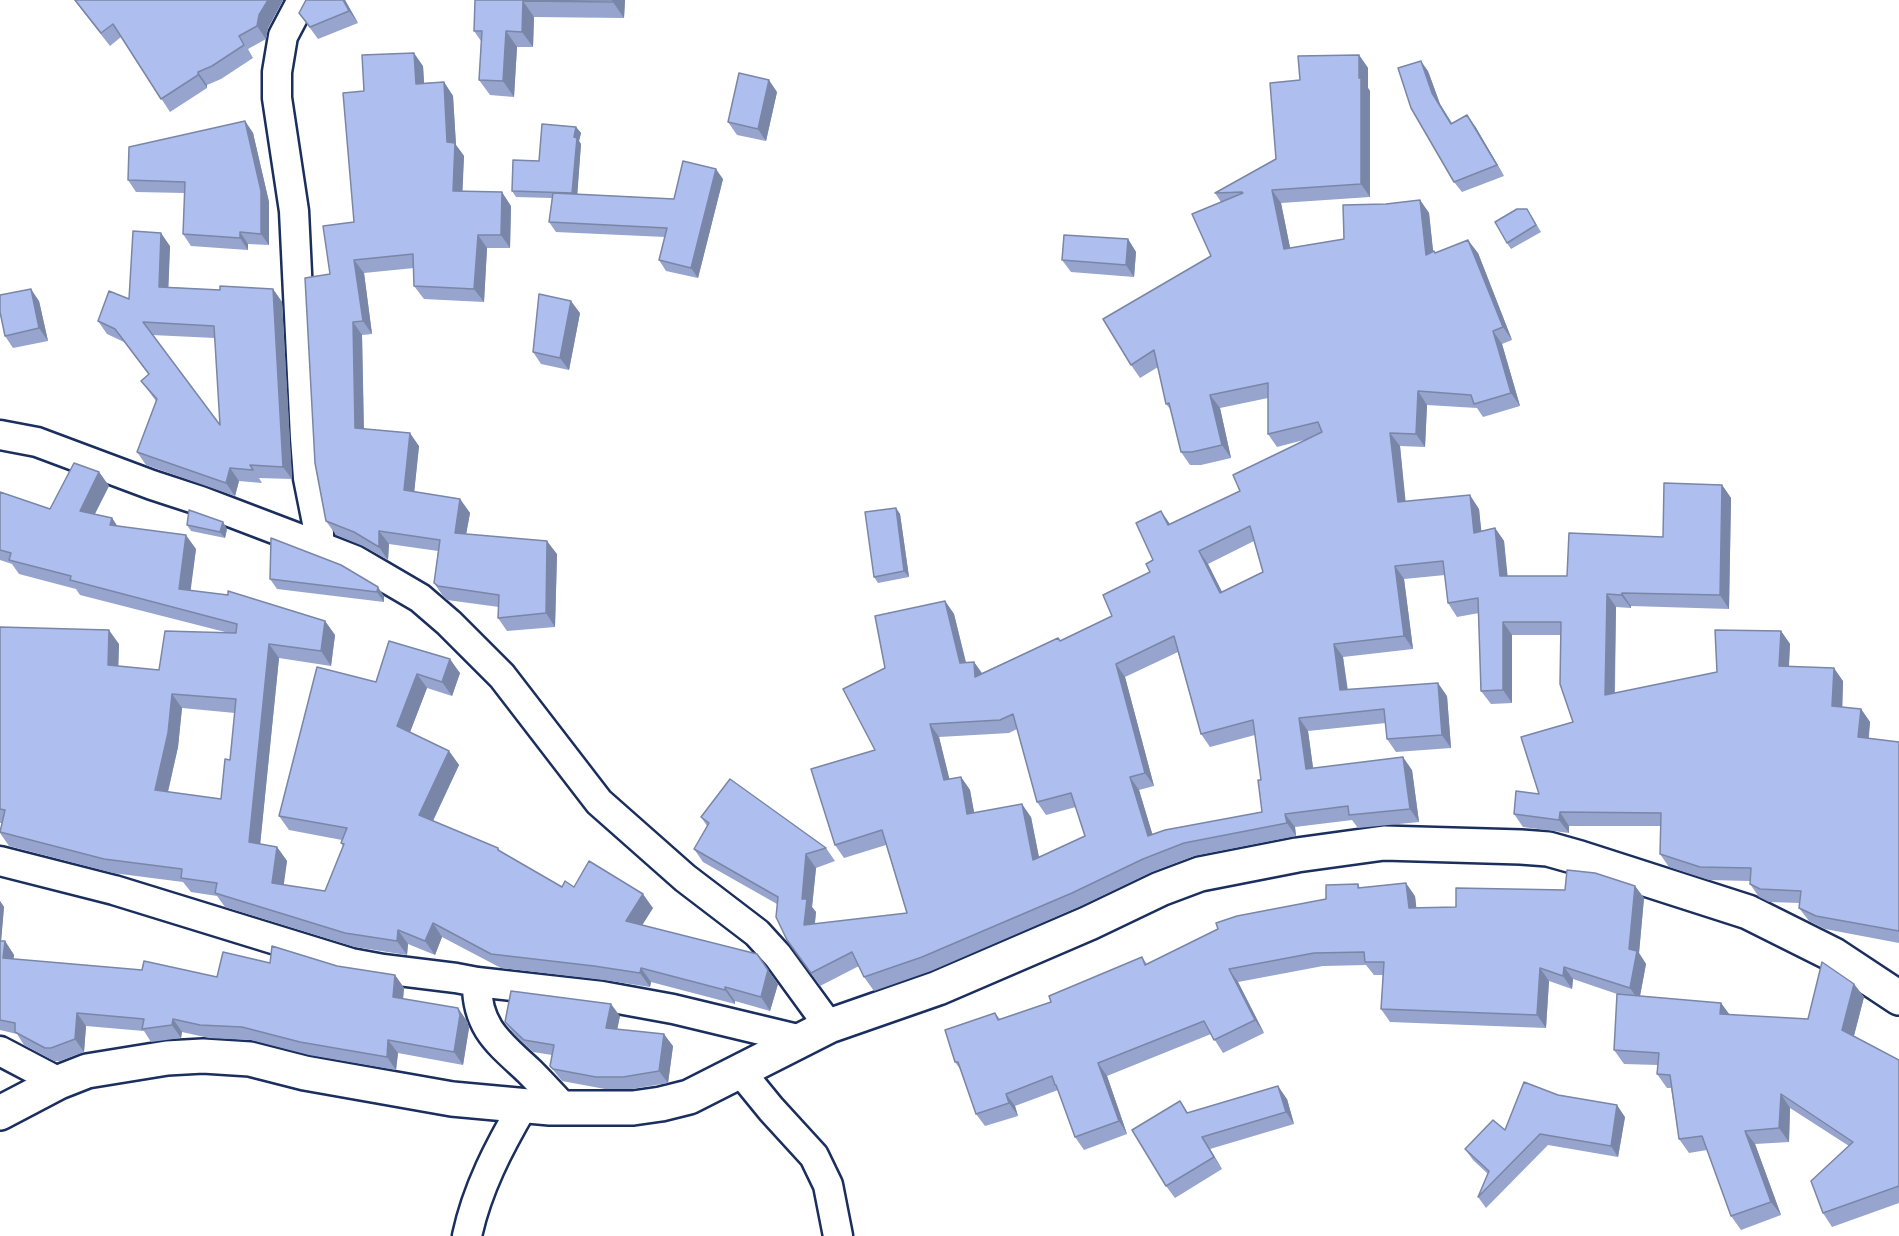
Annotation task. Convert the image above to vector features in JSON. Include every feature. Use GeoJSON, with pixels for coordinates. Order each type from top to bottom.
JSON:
{"type":"FeatureCollection","features":[{"type":"Feature","properties":{"kind":"main road"},"geometry":{"type":"LineString","coordinates":[[0,1113],[58,1083],[87,1071],[167,1058],[203,1056],[250,1059],[305,1073],[452,1100],[564,1108],[633,1108],[661,1104],[689,1097],[815,1033],[938,988],[1200,874],[1297,855],[1384,843],[1548,849],[1580,858],[1748,912],[1834,955],[1899,998]]}},
{"type":"Feature","properties":{"kind":"street"},"geometry":{"type":"LineString","coordinates":[[302,0],[283,36],[277,81],[294,211],[305,438],[308,478],[318,524],[319,546]]}},
{"type":"Feature","properties":{"kind":"street"},"geometry":{"type":"LineString","coordinates":[[0,435],[52,447],[319,546],[355,560],[420,598],[449,623],[502,676],[599,802],[678,872],[757,933],[778,956],[815,1033]]}},
{"type":"Feature","properties":{"kind":"street"},"geometry":{"type":"LineString","coordinates":[[0,861],[114,890],[351,963],[477,982],[602,996],[815,1033]]}},
{"type":"Feature","properties":{"kind":"street"},"geometry":{"type":"LineString","coordinates":[[477,982],[478,1005],[490,1033],[564,1108]]}},
{"type":"Feature","properties":{"kind":"street"},"geometry":{"type":"LineString","coordinates":[[0,1050],[58,1083]]}},
{"type":"Feature","properties":{"kind":"street"},"geometry":{"type":"LineString","coordinates":[[740,1071],[771,1110],[814,1156],[828,1185],[838,1236]]}},
{"type":"Feature","properties":{"kind":"street"},"geometry":{"type":"LineString","coordinates":[[467,1236],[489,1169],[523,1106]]}},
{"type":"Feature","properties":{"kind":"building"},"geometry":{"type":"Polygon","coordinates":[[[75,0],[268,0],[259,15],[257,26],[239,36],[244,45],[212,66],[198,72],[198,75],[161,99],[113,24],[101,33],[75,0]]]}},
{"type":"Feature","properties":{"kind":"building"},"geometry":{"type":"Polygon","coordinates":[[[306,0],[343,0],[349,11],[310,27],[299,13],[306,0]]]}},
{"type":"Feature","properties":{"kind":"building"},"geometry":{"type":"Polygon","coordinates":[[[475,0],[613,0],[613,2],[523,1],[522,32],[506,31],[503,81],[479,80],[482,31],[474,31],[475,0]]]}},
{"type":"Feature","properties":{"kind":"building"},"geometry":{"type":"Polygon","coordinates":[[[414,53],[416,84],[444,82],[447,142],[455,143],[453,191],[502,192],[501,235],[478,235],[474,289],[414,286],[413,254],[354,260],[363,321],[353,322],[355,428],[410,433],[404,490],[460,499],[455,533],[547,541],[546,613],[498,618],[499,595],[438,586],[434,583],[440,540],[379,531],[379,547],[354,532],[326,521],[315,463],[305,278],[330,274],[323,226],[354,222],[343,93],[364,91],[362,55],[414,53]]]}},
{"type":"Feature","properties":{"kind":"building"},"geometry":{"type":"Polygon","coordinates":[[[1359,55],[1361,184],[1272,190],[1284,249],[1344,239],[1343,205],[1420,200],[1426,255],[1468,240],[1503,327],[1493,331],[1511,393],[1474,404],[1471,395],[1418,391],[1416,434],[1390,433],[1398,502],[1470,495],[1474,533],[1495,528],[1500,576],[1567,576],[1569,533],[1663,537],[1664,483],[1722,485],[1720,595],[1607,594],[1605,695],[1717,672],[1715,630],[1781,631],[1779,666],[1834,668],[1832,706],[1861,709],[1858,737],[1899,742],[1899,931],[1816,916],[1799,908],[1801,891],[1760,889],[1750,884],[1751,868],[1700,867],[1660,854],[1661,813],[1560,812],[1559,820],[1514,814],[1516,791],[1539,794],[1521,737],[1573,722],[1560,684],[1561,622],[1503,622],[1503,690],[1481,691],[1478,598],[1448,603],[1443,561],[1395,566],[1404,636],[1334,644],[1340,690],[1438,683],[1442,735],[1387,739],[1384,709],[1299,718],[1306,769],[1403,757],[1410,809],[1349,815],[1348,806],[1285,814],[1287,823],[1184,843],[922,957],[864,977],[852,952],[811,973],[787,940],[776,917],[778,897],[694,849],[709,823],[701,817],[730,779],[826,848],[806,854],[802,899],[807,899],[804,925],[907,913],[882,830],[835,845],[811,769],[875,750],[843,689],[885,668],[875,616],[945,601],[960,663],[974,662],[975,677],[1058,638],[1060,641],[1112,616],[1103,595],[1150,572],[1146,564],[1153,560],[1136,523],[1161,511],[1168,525],[1240,491],[1233,475],[1322,432],[1318,422],[1268,434],[1268,383],[1210,395],[1222,445],[1192,452],[1181,452],[1169,403],[1166,404],[1154,350],[1131,365],[1103,319],[1211,256],[1192,214],[1243,193],[1215,193],[1276,159],[1270,83],[1300,80],[1298,56],[1359,55]],[[1250,526],[1199,551],[1220,593],[1263,572],[1250,526]],[[1174,636],[1116,664],[1145,773],[1130,777],[1148,836],[1165,830],[1262,812],[1258,780],[1261,780],[1253,720],[1201,734],[1174,636]],[[1013,714],[1000,720],[930,724],[944,780],[961,777],[967,814],[1022,804],[1033,860],[1085,836],[1071,793],[1037,802],[1013,714]]]}},
{"type":"Feature","properties":{"kind":"building"},"geometry":{"type":"Polygon","coordinates":[[[1421,61],[1432,93],[1451,124],[1467,115],[1497,165],[1454,182],[1411,108],[1398,68],[1421,61]]]}},
{"type":"Feature","properties":{"kind":"building"},"geometry":{"type":"Polygon","coordinates":[[[739,73],[769,80],[758,129],[728,122],[739,73]]]}},
{"type":"Feature","properties":{"kind":"building"},"geometry":{"type":"Polygon","coordinates":[[[245,121],[261,191],[261,234],[240,232],[240,238],[183,234],[185,182],[128,180],[129,147],[245,121]]]}},
{"type":"Feature","properties":{"kind":"building"},"geometry":{"type":"Polygon","coordinates":[[[542,124],[576,127],[572,193],[512,191],[513,160],[539,161],[542,124]]]}},
{"type":"Feature","properties":{"kind":"building"},"geometry":{"type":"Polygon","coordinates":[[[683,161],[716,169],[691,268],[659,260],[667,228],[549,222],[553,193],[674,199],[683,161]]]}},
{"type":"Feature","properties":{"kind":"building"},"geometry":{"type":"Polygon","coordinates":[[[1517,209],[1527,209],[1536,225],[1507,243],[1495,222],[1517,209]]]}},
{"type":"Feature","properties":{"kind":"building"},"geometry":{"type":"Polygon","coordinates":[[[133,231],[161,233],[159,287],[220,290],[220,286],[273,289],[283,467],[250,465],[253,470],[230,468],[226,483],[137,452],[157,399],[141,381],[149,374],[115,329],[98,321],[109,291],[129,299],[133,231]],[[143,322],[220,425],[214,326],[143,322]]]}},
{"type":"Feature","properties":{"kind":"building"},"geometry":{"type":"Polygon","coordinates":[[[1064,235],[1128,239],[1126,265],[1062,260],[1064,235]]]}},
{"type":"Feature","properties":{"kind":"building"},"geometry":{"type":"Polygon","coordinates":[[[31,289],[39,328],[5,336],[0,312],[0,295],[31,289]]]}},
{"type":"Feature","properties":{"kind":"building"},"geometry":{"type":"Polygon","coordinates":[[[539,294],[571,301],[560,358],[533,352],[539,294]]]}},
{"type":"Feature","properties":{"kind":"building"},"geometry":{"type":"Polygon","coordinates":[[[74,463],[99,472],[80,511],[112,518],[110,525],[186,535],[179,589],[228,595],[228,591],[325,621],[321,651],[269,644],[249,842],[277,847],[272,883],[325,891],[344,844],[341,843],[347,828],[279,816],[317,667],[376,682],[389,641],[450,659],[442,682],[417,674],[397,726],[449,751],[419,815],[498,848],[562,887],[565,881],[574,887],[589,861],[643,894],[626,921],[757,954],[768,970],[761,997],[641,968],[640,973],[491,954],[433,923],[425,941],[398,930],[397,941],[345,933],[215,893],[217,883],[181,878],[182,869],[104,859],[0,832],[5,810],[0,809],[0,627],[109,630],[108,665],[159,670],[165,631],[236,633],[237,624],[70,580],[71,576],[9,560],[11,553],[0,550],[0,492],[50,509],[74,463]],[[172,694],[168,733],[155,790],[221,799],[225,759],[230,760],[236,699],[172,694]]]}},
{"type":"Feature","properties":{"kind":"building"},"geometry":{"type":"Polygon","coordinates":[[[896,508],[904,571],[874,577],[865,512],[896,508]]]}},
{"type":"Feature","properties":{"kind":"building"},"geometry":{"type":"Polygon","coordinates":[[[189,510],[223,522],[220,532],[187,525],[189,510]]]}},
{"type":"Feature","properties":{"kind":"building"},"geometry":{"type":"Polygon","coordinates":[[[271,538],[341,565],[378,587],[377,592],[270,579],[271,538]]]}},
{"type":"Feature","properties":{"kind":"building"},"geometry":{"type":"Polygon","coordinates":[[[1567,870],[1595,873],[1635,886],[1629,949],[1637,951],[1630,988],[1564,967],[1563,976],[1540,968],[1537,1015],[1381,1009],[1384,962],[1365,962],[1364,952],[1314,953],[1229,969],[1255,1020],[1214,1040],[1204,1021],[1098,1063],[1119,1121],[1075,1137],[1052,1076],[1006,1094],[1009,1103],[976,1114],[945,1030],[995,1013],[998,1020],[1051,1002],[1049,996],[1142,957],[1145,965],[1218,929],[1216,923],[1237,916],[1326,899],[1326,885],[1358,884],[1358,888],[1406,883],[1409,908],[1456,907],[1456,888],[1565,890],[1567,870]]]}},
{"type":"Feature","properties":{"kind":"building"},"geometry":{"type":"Polygon","coordinates":[[[0,941],[5,941],[3,958],[142,970],[144,961],[217,977],[223,952],[270,963],[272,946],[337,966],[395,975],[393,997],[458,1008],[460,1015],[454,1052],[388,1040],[387,1057],[300,1042],[242,1027],[200,1025],[173,1019],[172,1025],[142,1029],[144,1019],[77,1013],[75,1039],[45,1048],[15,1032],[15,1023],[0,1020],[0,941]]]}},
{"type":"Feature","properties":{"kind":"building"},"geometry":{"type":"Polygon","coordinates":[[[1822,962],[1854,984],[1842,1030],[1899,1060],[1899,1186],[1823,1213],[1811,1181],[1853,1142],[1781,1094],[1779,1128],[1745,1131],[1771,1202],[1731,1216],[1702,1136],[1679,1139],[1670,1075],[1657,1074],[1659,1053],[1614,1050],[1617,994],[1721,1003],[1720,1014],[1808,1019],[1822,962]]]}},
{"type":"Feature","properties":{"kind":"building"},"geometry":{"type":"Polygon","coordinates":[[[511,991],[611,1004],[606,1028],[664,1034],[659,1071],[623,1077],[596,1077],[553,1069],[550,1066],[554,1045],[524,1040],[505,1022],[511,991]]]}},
{"type":"Feature","properties":{"kind":"building"},"geometry":{"type":"Polygon","coordinates":[[[1524,1082],[1558,1095],[1617,1105],[1611,1146],[1540,1134],[1478,1197],[1489,1171],[1465,1149],[1493,1120],[1505,1130],[1524,1082]]]}},
{"type":"Feature","properties":{"kind":"building"},"geometry":{"type":"Polygon","coordinates":[[[1278,1086],[1286,1112],[1202,1137],[1214,1157],[1166,1186],[1132,1130],[1180,1101],[1187,1113],[1278,1086]]]}}]}
